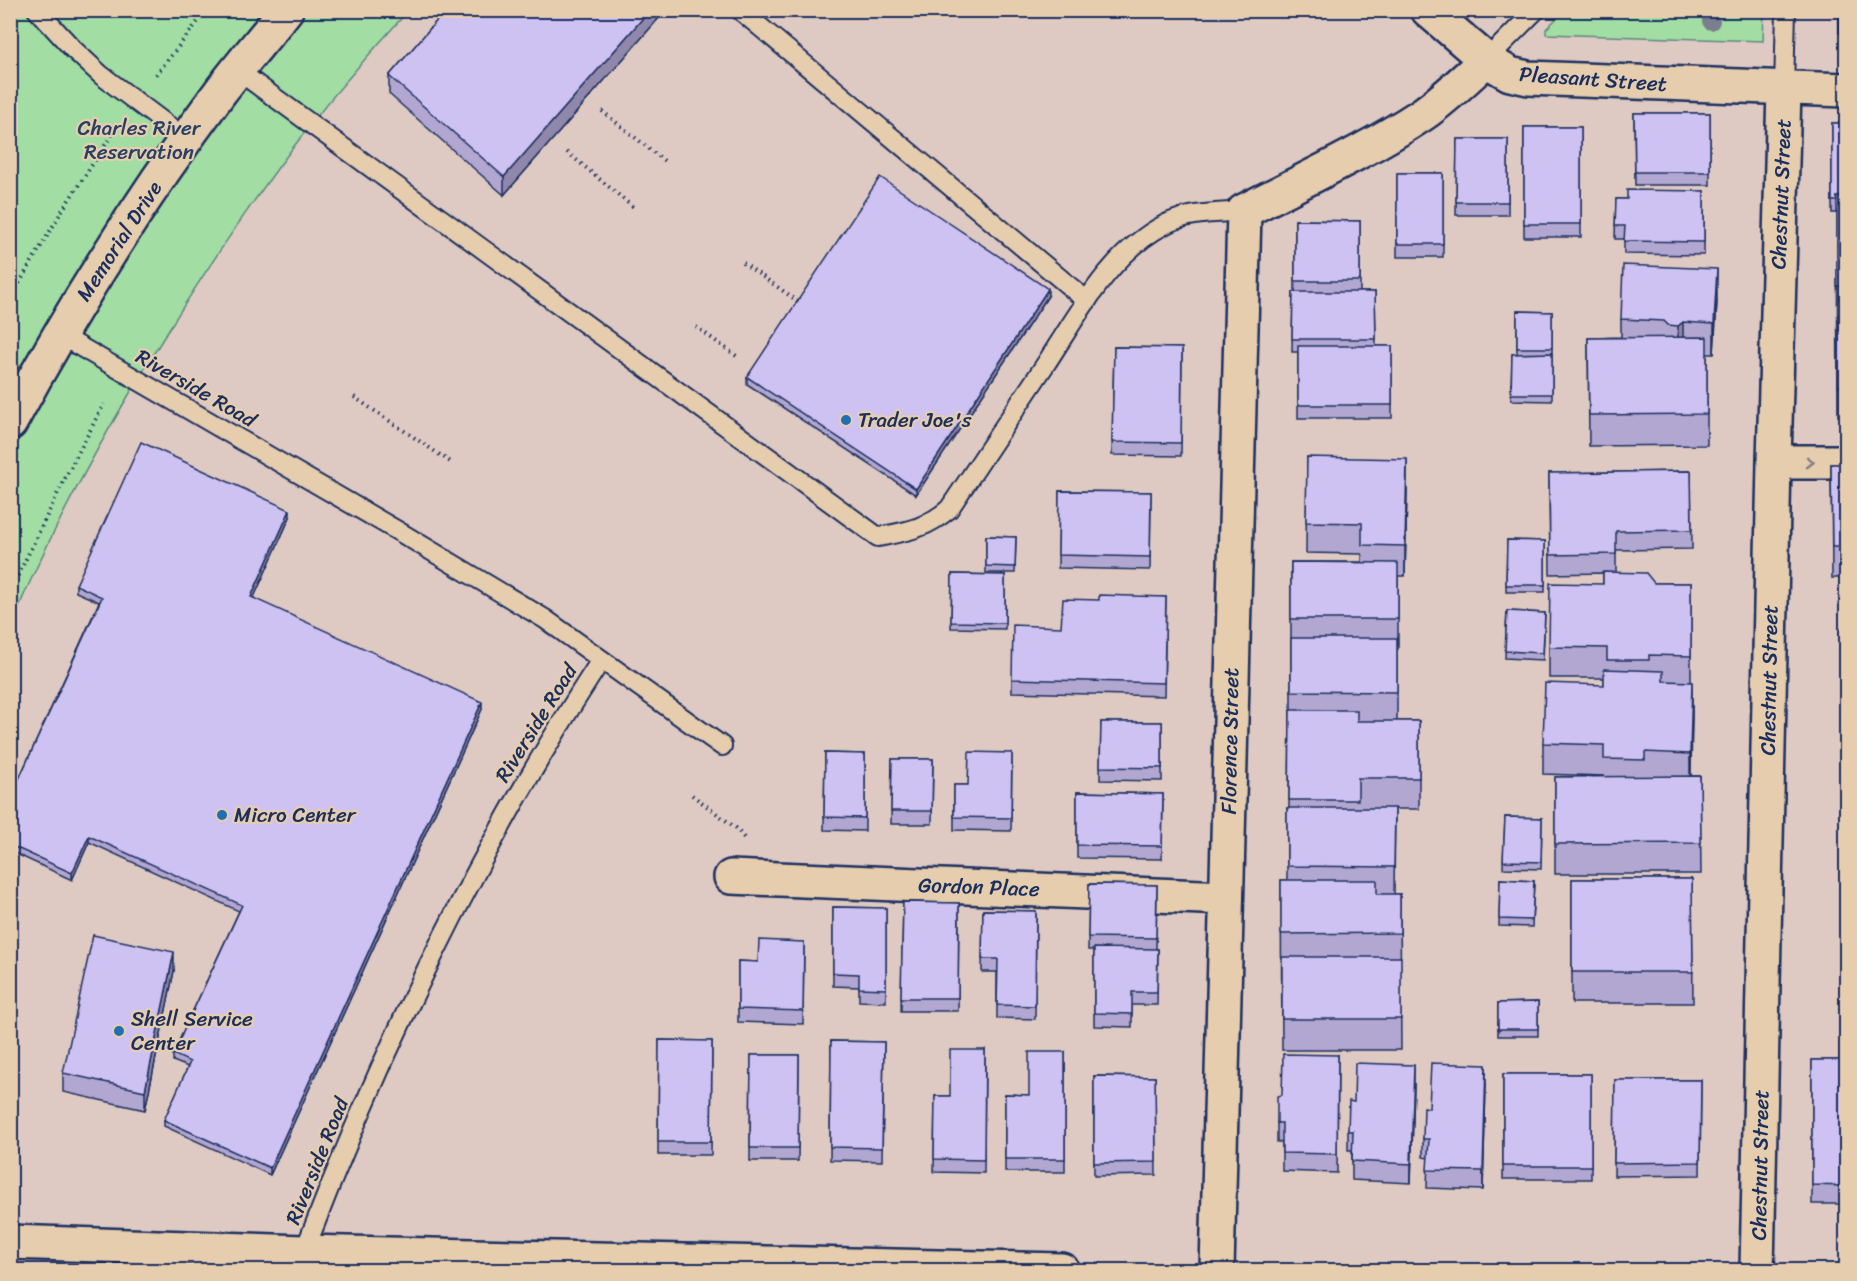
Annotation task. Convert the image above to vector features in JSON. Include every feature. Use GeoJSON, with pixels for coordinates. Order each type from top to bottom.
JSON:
{"type":"FeatureCollection","features":[{"type":"Feature","properties":{"kind":"main road","name":"Memorial Drive"},"geometry":{"type":"LineString","coordinates":[[10,423],[60,335],[150,192],[237,70],[286,10]]}},
{"type":"Feature","properties":{"kind":"main road","name":"Pleasant Street"},"geometry":{"type":"LineString","coordinates":[[1428,10],[1486,60],[1510,74],[1528,78],[1846,90]]}},
{"type":"Feature","properties":{"kind":"main road"},"geometry":{"type":"LineString","coordinates":[[1244,211],[1395,132],[1425,112],[1486,60]]}},
{"type":"Feature","properties":{"kind":"main road","name":"Chestnut Street"},"geometry":{"type":"LineString","coordinates":[[1757,1270],[1784,89]]}},
{"type":"Feature","properties":{"kind":"main road","name":"Florence Street"},"geometry":{"type":"LineString","coordinates":[[1217,1270],[1244,211]]}},
{"type":"Feature","properties":{"kind":"main road"},"geometry":{"type":"LineString","coordinates":[[1774,462],[1846,462]]}},
{"type":"Feature","properties":{"kind":"main road","name":"Gordon Place"},"geometry":{"type":"LineString","coordinates":[[731,877],[1226,898]]}},
{"type":"Feature","properties":{"kind":"main road"},"geometry":{"type":"LineString","coordinates":[[10,1242],[304,1261],[1062,1270]]}},
{"type":"Feature","properties":{"kind":"lane"},"geometry":{"type":"LineString","coordinates":[[37,10],[87,63],[186,139]]}},
{"type":"Feature","properties":{"kind":"lane"},"geometry":{"type":"LineString","coordinates":[[740,10],[1088,301]]}},
{"type":"Feature","properties":{"kind":"lane"},"geometry":{"type":"LineString","coordinates":[[1486,60],[1536,10]]}},
{"type":"Feature","properties":{"kind":"lane"},"geometry":{"type":"LineString","coordinates":[[1784,89],[1786,10]]}},
{"type":"Feature","properties":{"kind":"lane"},"geometry":{"type":"LineString","coordinates":[[237,70],[878,537],[910,531],[934,522],[949,509],[1088,301],[1120,258],[1136,242],[1166,224],[1198,214],[1244,211]]}},
{"type":"Feature","properties":{"kind":"lane","name":"Riverside Road"},"geometry":{"type":"LineString","coordinates":[[60,335],[545,619],[601,660],[556,730],[508,813],[458,909],[370,1088],[304,1261]]}},
{"type":"Feature","properties":{"kind":"lane"},"geometry":{"type":"LineString","coordinates":[[601,660],[722,746]]}},
{"type":"Feature","properties":{"kind":"path"},"geometry":{"type":"LineString","coordinates":[[10,300],[69,200],[135,101],[207,10]]}},
{"type":"Feature","properties":{"kind":"path"},"geometry":{"type":"LineString","coordinates":[[602,111],[667,163]]}},
{"type":"Feature","properties":{"kind":"path"},"geometry":{"type":"LineString","coordinates":[[567,152],[633,207]]}},
{"type":"Feature","properties":{"kind":"path"},"geometry":{"type":"LineString","coordinates":[[743,263],[800,302]]}},
{"type":"Feature","properties":{"kind":"path"},"geometry":{"type":"LineString","coordinates":[[696,327],[738,357]]}},
{"type":"Feature","properties":{"kind":"path"},"geometry":{"type":"LineString","coordinates":[[354,397],[452,464]]}},
{"type":"Feature","properties":{"kind":"path"},"geometry":{"type":"LineString","coordinates":[[10,592],[104,404]]}},
{"type":"Feature","properties":{"kind":"path"},"geometry":{"type":"LineString","coordinates":[[692,795],[736,828]]}},
{"type":"Feature","properties":{"kind":"green space"},"geometry":{"type":"Polygon","coordinates":[[[1565,10],[1764,11],[1763,41],[1546,34],[1546,29],[1565,10]]]}},
{"type":"Feature","properties":{"kind":"green space","name":"Charles River Reservation"},"geometry":{"type":"Polygon","coordinates":[[[11,11],[408,11],[344,83],[308,128],[251,205],[198,283],[101,443],[44,551],[11,625],[11,11]]]}},
{"type":"Feature","properties":{"kind":"building"},"geometry":{"type":"Polygon","coordinates":[[[446,10],[650,10],[504,177],[389,76],[446,10]]]}},
{"type":"Feature","properties":{"kind":"building"},"geometry":{"type":"Polygon","coordinates":[[[1634,113],[1710,113],[1710,172],[1635,172],[1634,113]]]}},
{"type":"Feature","properties":{"kind":"building"},"geometry":{"type":"Polygon","coordinates":[[[1832,123],[1846,123],[1846,197],[1837,197],[1837,201],[1832,201],[1832,123]]]}},
{"type":"Feature","properties":{"kind":"building"},"geometry":{"type":"Polygon","coordinates":[[[1524,127],[1581,127],[1581,224],[1524,224],[1524,127]]]}},
{"type":"Feature","properties":{"kind":"building"},"geometry":{"type":"Polygon","coordinates":[[[1457,139],[1508,139],[1508,202],[1456,202],[1457,139]]]}},
{"type":"Feature","properties":{"kind":"building"},"geometry":{"type":"Polygon","coordinates":[[[1397,173],[1443,173],[1443,244],[1397,244],[1397,173]]]}},
{"type":"Feature","properties":{"kind":"building"},"geometry":{"type":"Polygon","coordinates":[[[880,177],[1048,289],[916,489],[747,377],[880,177]]]}},
{"type":"Feature","properties":{"kind":"building"},"geometry":{"type":"Polygon","coordinates":[[[1627,190],[1704,191],[1704,242],[1624,241],[1625,226],[1615,226],[1616,199],[1627,199],[1627,190]]]}},
{"type":"Feature","properties":{"kind":"building"},"geometry":{"type":"Polygon","coordinates":[[[1837,197],[1846,197],[1846,286],[1837,286],[1837,197]]]}},
{"type":"Feature","properties":{"kind":"building"},"geometry":{"type":"Polygon","coordinates":[[[1295,220],[1360,221],[1360,281],[1295,281],[1295,220]]]}},
{"type":"Feature","properties":{"kind":"building"},"geometry":{"type":"Polygon","coordinates":[[[1623,265],[1717,269],[1714,324],[1683,322],[1678,326],[1668,325],[1664,321],[1621,319],[1623,265]]]}},
{"type":"Feature","properties":{"kind":"building"},"geometry":{"type":"Polygon","coordinates":[[[1293,292],[1375,292],[1376,339],[1292,339],[1293,292]]]}},
{"type":"Feature","properties":{"kind":"building"},"geometry":{"type":"Polygon","coordinates":[[[1517,311],[1552,312],[1552,348],[1517,348],[1517,311]]]}},
{"type":"Feature","properties":{"kind":"building"},"geometry":{"type":"Polygon","coordinates":[[[1838,315],[1846,315],[1846,386],[1838,386],[1838,315]]]}},
{"type":"Feature","properties":{"kind":"building"},"geometry":{"type":"Polygon","coordinates":[[[1707,337],[1707,414],[1589,415],[1588,338],[1707,337]]]}},
{"type":"Feature","properties":{"kind":"building"},"geometry":{"type":"Polygon","coordinates":[[[1298,346],[1392,346],[1392,405],[1298,405],[1298,346]]]}},
{"type":"Feature","properties":{"kind":"building"},"geometry":{"type":"Polygon","coordinates":[[[1114,347],[1182,348],[1181,443],[1112,442],[1114,347]]]}},
{"type":"Feature","properties":{"kind":"building"},"geometry":{"type":"Polygon","coordinates":[[[1552,353],[1552,394],[1511,394],[1512,354],[1552,353]]]}},
{"type":"Feature","properties":{"kind":"building","name":"Micro Center"},"geometry":{"type":"Polygon","coordinates":[[[141,442],[290,510],[251,597],[482,702],[270,1168],[164,1120],[190,1062],[173,1054],[242,905],[89,836],[72,873],[10,845],[10,778],[18,781],[102,597],[76,585],[141,442]]]}},
{"type":"Feature","properties":{"kind":"building"},"geometry":{"type":"Polygon","coordinates":[[[1307,457],[1407,459],[1405,546],[1362,545],[1362,523],[1306,522],[1307,457]]]}},
{"type":"Feature","properties":{"kind":"building"},"geometry":{"type":"Polygon","coordinates":[[[1831,464],[1846,464],[1846,547],[1832,547],[1831,464]]]}},
{"type":"Feature","properties":{"kind":"building"},"geometry":{"type":"Polygon","coordinates":[[[1691,471],[1692,530],[1616,531],[1616,554],[1550,555],[1549,473],[1691,471]]]}},
{"type":"Feature","properties":{"kind":"building"},"geometry":{"type":"Polygon","coordinates":[[[1059,491],[1151,492],[1150,557],[1058,555],[1059,491]]]}},
{"type":"Feature","properties":{"kind":"building"},"geometry":{"type":"Polygon","coordinates":[[[986,536],[1016,537],[1015,567],[986,566],[986,536]]]}},
{"type":"Feature","properties":{"kind":"building"},"geometry":{"type":"Polygon","coordinates":[[[1507,540],[1545,541],[1545,585],[1506,585],[1507,540]]]}},
{"type":"Feature","properties":{"kind":"building"},"geometry":{"type":"Polygon","coordinates":[[[1291,562],[1398,563],[1398,619],[1291,619],[1291,562]]]}},
{"type":"Feature","properties":{"kind":"building"},"geometry":{"type":"Polygon","coordinates":[[[1603,572],[1646,573],[1654,583],[1691,583],[1691,656],[1649,655],[1649,660],[1607,660],[1607,648],[1549,647],[1550,583],[1603,584],[1603,572]]]}},
{"type":"Feature","properties":{"kind":"building"},"geometry":{"type":"Polygon","coordinates":[[[952,574],[1005,575],[1005,623],[951,622],[952,574]]]}},
{"type":"Feature","properties":{"kind":"building"},"geometry":{"type":"Polygon","coordinates":[[[1099,595],[1166,597],[1164,683],[1012,679],[1013,625],[1061,627],[1063,599],[1099,600],[1099,595]]]}},
{"type":"Feature","properties":{"kind":"building"},"geometry":{"type":"Polygon","coordinates":[[[1507,611],[1545,613],[1543,653],[1505,651],[1507,611]]]}},
{"type":"Feature","properties":{"kind":"building"},"geometry":{"type":"Polygon","coordinates":[[[1841,629],[1846,629],[1846,717],[1843,717],[1841,629]]]}},
{"type":"Feature","properties":{"kind":"building"},"geometry":{"type":"Polygon","coordinates":[[[1291,638],[1397,638],[1397,692],[1291,691],[1291,638]]]}},
{"type":"Feature","properties":{"kind":"building"},"geometry":{"type":"Polygon","coordinates":[[[1604,669],[1663,671],[1663,681],[1692,682],[1690,754],[1645,752],[1645,760],[1604,759],[1604,745],[1543,743],[1545,683],[1604,685],[1604,669]]]}},
{"type":"Feature","properties":{"kind":"building"},"geometry":{"type":"Polygon","coordinates":[[[1290,710],[1357,710],[1357,721],[1419,721],[1419,778],[1358,778],[1358,800],[1289,800],[1290,710]]]}},
{"type":"Feature","properties":{"kind":"building"},"geometry":{"type":"Polygon","coordinates":[[[1101,722],[1162,722],[1162,768],[1100,767],[1101,722]]]}},
{"type":"Feature","properties":{"kind":"building"},"geometry":{"type":"Polygon","coordinates":[[[1843,744],[1846,744],[1846,801],[1844,801],[1843,744]]]}},
{"type":"Feature","properties":{"kind":"building"},"geometry":{"type":"Polygon","coordinates":[[[969,752],[1012,753],[1011,818],[954,817],[954,785],[968,785],[969,752]]]}},
{"type":"Feature","properties":{"kind":"building"},"geometry":{"type":"Polygon","coordinates":[[[825,753],[865,754],[865,818],[824,817],[825,753]]]}},
{"type":"Feature","properties":{"kind":"building"},"geometry":{"type":"Polygon","coordinates":[[[892,759],[933,759],[932,811],[891,811],[892,759]]]}},
{"type":"Feature","properties":{"kind":"building"},"geometry":{"type":"Polygon","coordinates":[[[1700,776],[1701,843],[1555,844],[1555,777],[1700,776]]]}},
{"type":"Feature","properties":{"kind":"building"},"geometry":{"type":"Polygon","coordinates":[[[1077,792],[1163,794],[1162,846],[1077,845],[1077,792]]]}},
{"type":"Feature","properties":{"kind":"building"},"geometry":{"type":"Polygon","coordinates":[[[1287,808],[1395,808],[1394,867],[1287,866],[1287,808]]]}},
{"type":"Feature","properties":{"kind":"building"},"geometry":{"type":"Polygon","coordinates":[[[1505,817],[1542,818],[1541,862],[1503,861],[1505,817]]]}},
{"type":"Feature","properties":{"kind":"building"},"geometry":{"type":"Polygon","coordinates":[[[1844,825],[1846,825],[1846,877],[1845,877],[1844,825]]]}},
{"type":"Feature","properties":{"kind":"building"},"geometry":{"type":"Polygon","coordinates":[[[1500,879],[1534,881],[1532,920],[1499,919],[1500,879]]]}},
{"type":"Feature","properties":{"kind":"building"},"geometry":{"type":"Polygon","coordinates":[[[1572,879],[1692,879],[1693,972],[1572,972],[1572,879]]]}},
{"type":"Feature","properties":{"kind":"building"},"geometry":{"type":"Polygon","coordinates":[[[1281,880],[1377,880],[1377,894],[1400,894],[1400,933],[1281,934],[1281,880]]]}},
{"type":"Feature","properties":{"kind":"building"},"geometry":{"type":"Polygon","coordinates":[[[1089,884],[1157,885],[1156,938],[1088,937],[1089,884]]]}},
{"type":"Feature","properties":{"kind":"building"},"geometry":{"type":"Polygon","coordinates":[[[1843,893],[1846,893],[1846,951],[1843,951],[1843,893]]]}},
{"type":"Feature","properties":{"kind":"building"},"geometry":{"type":"Polygon","coordinates":[[[903,902],[959,903],[958,998],[901,998],[903,902]]]}},
{"type":"Feature","properties":{"kind":"building"},"geometry":{"type":"Polygon","coordinates":[[[833,907],[886,908],[886,989],[859,988],[859,974],[833,973],[833,907]]]}},
{"type":"Feature","properties":{"kind":"building"},"geometry":{"type":"Polygon","coordinates":[[[983,910],[1036,911],[1035,1006],[997,1005],[998,959],[982,959],[983,910]]]}},
{"type":"Feature","properties":{"kind":"building","name":"Shell Service Center"},"geometry":{"type":"Polygon","coordinates":[[[93,935],[174,952],[145,1091],[63,1073],[93,935]]]}},
{"type":"Feature","properties":{"kind":"building"},"geometry":{"type":"Polygon","coordinates":[[[759,940],[804,942],[803,1011],[738,1009],[738,961],[758,962],[759,940]]]}},
{"type":"Feature","properties":{"kind":"building"},"geometry":{"type":"Polygon","coordinates":[[[1094,948],[1158,949],[1157,992],[1132,992],[1132,1014],[1094,1013],[1094,948]]]}},
{"type":"Feature","properties":{"kind":"building"},"geometry":{"type":"Polygon","coordinates":[[[1282,957],[1401,957],[1401,1019],[1282,1019],[1282,957]]]}},
{"type":"Feature","properties":{"kind":"building"},"geometry":{"type":"Polygon","coordinates":[[[1842,975],[1846,975],[1846,1035],[1842,1035],[1842,975]]]}},
{"type":"Feature","properties":{"kind":"building"},"geometry":{"type":"Polygon","coordinates":[[[1538,1002],[1538,1029],[1498,1029],[1498,1003],[1538,1002]]]}},
{"type":"Feature","properties":{"kind":"building"},"geometry":{"type":"Polygon","coordinates":[[[659,1040],[712,1041],[711,1142],[658,1142],[659,1040]]]}},
{"type":"Feature","properties":{"kind":"building"},"geometry":{"type":"Polygon","coordinates":[[[831,1041],[884,1042],[882,1148],[830,1147],[831,1041]]]}},
{"type":"Feature","properties":{"kind":"building"},"geometry":{"type":"Polygon","coordinates":[[[950,1050],[985,1050],[984,1160],[934,1159],[935,1096],[950,1096],[950,1050]]]}},
{"type":"Feature","properties":{"kind":"building"},"geometry":{"type":"Polygon","coordinates":[[[1029,1052],[1065,1052],[1065,1159],[1005,1159],[1005,1094],[1029,1095],[1029,1052]]]}},
{"type":"Feature","properties":{"kind":"building"},"geometry":{"type":"Polygon","coordinates":[[[1283,1054],[1338,1055],[1337,1154],[1282,1153],[1282,1123],[1277,1123],[1277,1096],[1282,1095],[1283,1054]]]}},
{"type":"Feature","properties":{"kind":"building"},"geometry":{"type":"Polygon","coordinates":[[[751,1055],[799,1055],[798,1148],[750,1148],[751,1055]]]}},
{"type":"Feature","properties":{"kind":"building"},"geometry":{"type":"Polygon","coordinates":[[[1812,1060],[1846,1060],[1846,1186],[1812,1185],[1812,1060]]]}},
{"type":"Feature","properties":{"kind":"building"},"geometry":{"type":"Polygon","coordinates":[[[1355,1063],[1414,1065],[1411,1164],[1352,1161],[1353,1131],[1348,1131],[1349,1101],[1354,1102],[1355,1063]]]}},
{"type":"Feature","properties":{"kind":"building"},"geometry":{"type":"Polygon","coordinates":[[[1431,1063],[1486,1065],[1483,1171],[1427,1170],[1429,1139],[1423,1139],[1424,1107],[1429,1108],[1431,1063]]]}},
{"type":"Feature","properties":{"kind":"building"},"geometry":{"type":"Polygon","coordinates":[[[1503,1074],[1591,1074],[1591,1166],[1503,1166],[1503,1074]]]}},
{"type":"Feature","properties":{"kind":"building"},"geometry":{"type":"Polygon","coordinates":[[[1094,1076],[1155,1077],[1156,1162],[1094,1163],[1094,1076]]]}},
{"type":"Feature","properties":{"kind":"building"},"geometry":{"type":"Polygon","coordinates":[[[1615,1080],[1701,1080],[1700,1162],[1614,1163],[1615,1080]]]}},
{"type":"Feature","properties":{"kind":"place","name":"Trader Joe's"},"geometry":{"type":"Point","coordinates":[846,420]}},
{"type":"Feature","properties":{"kind":"place","name":"Micro Center"},"geometry":{"type":"Point","coordinates":[222,815]}},
{"type":"Feature","properties":{"kind":"place","name":"Shell Service Center"},"geometry":{"type":"Point","coordinates":[119,1031]}}]}
